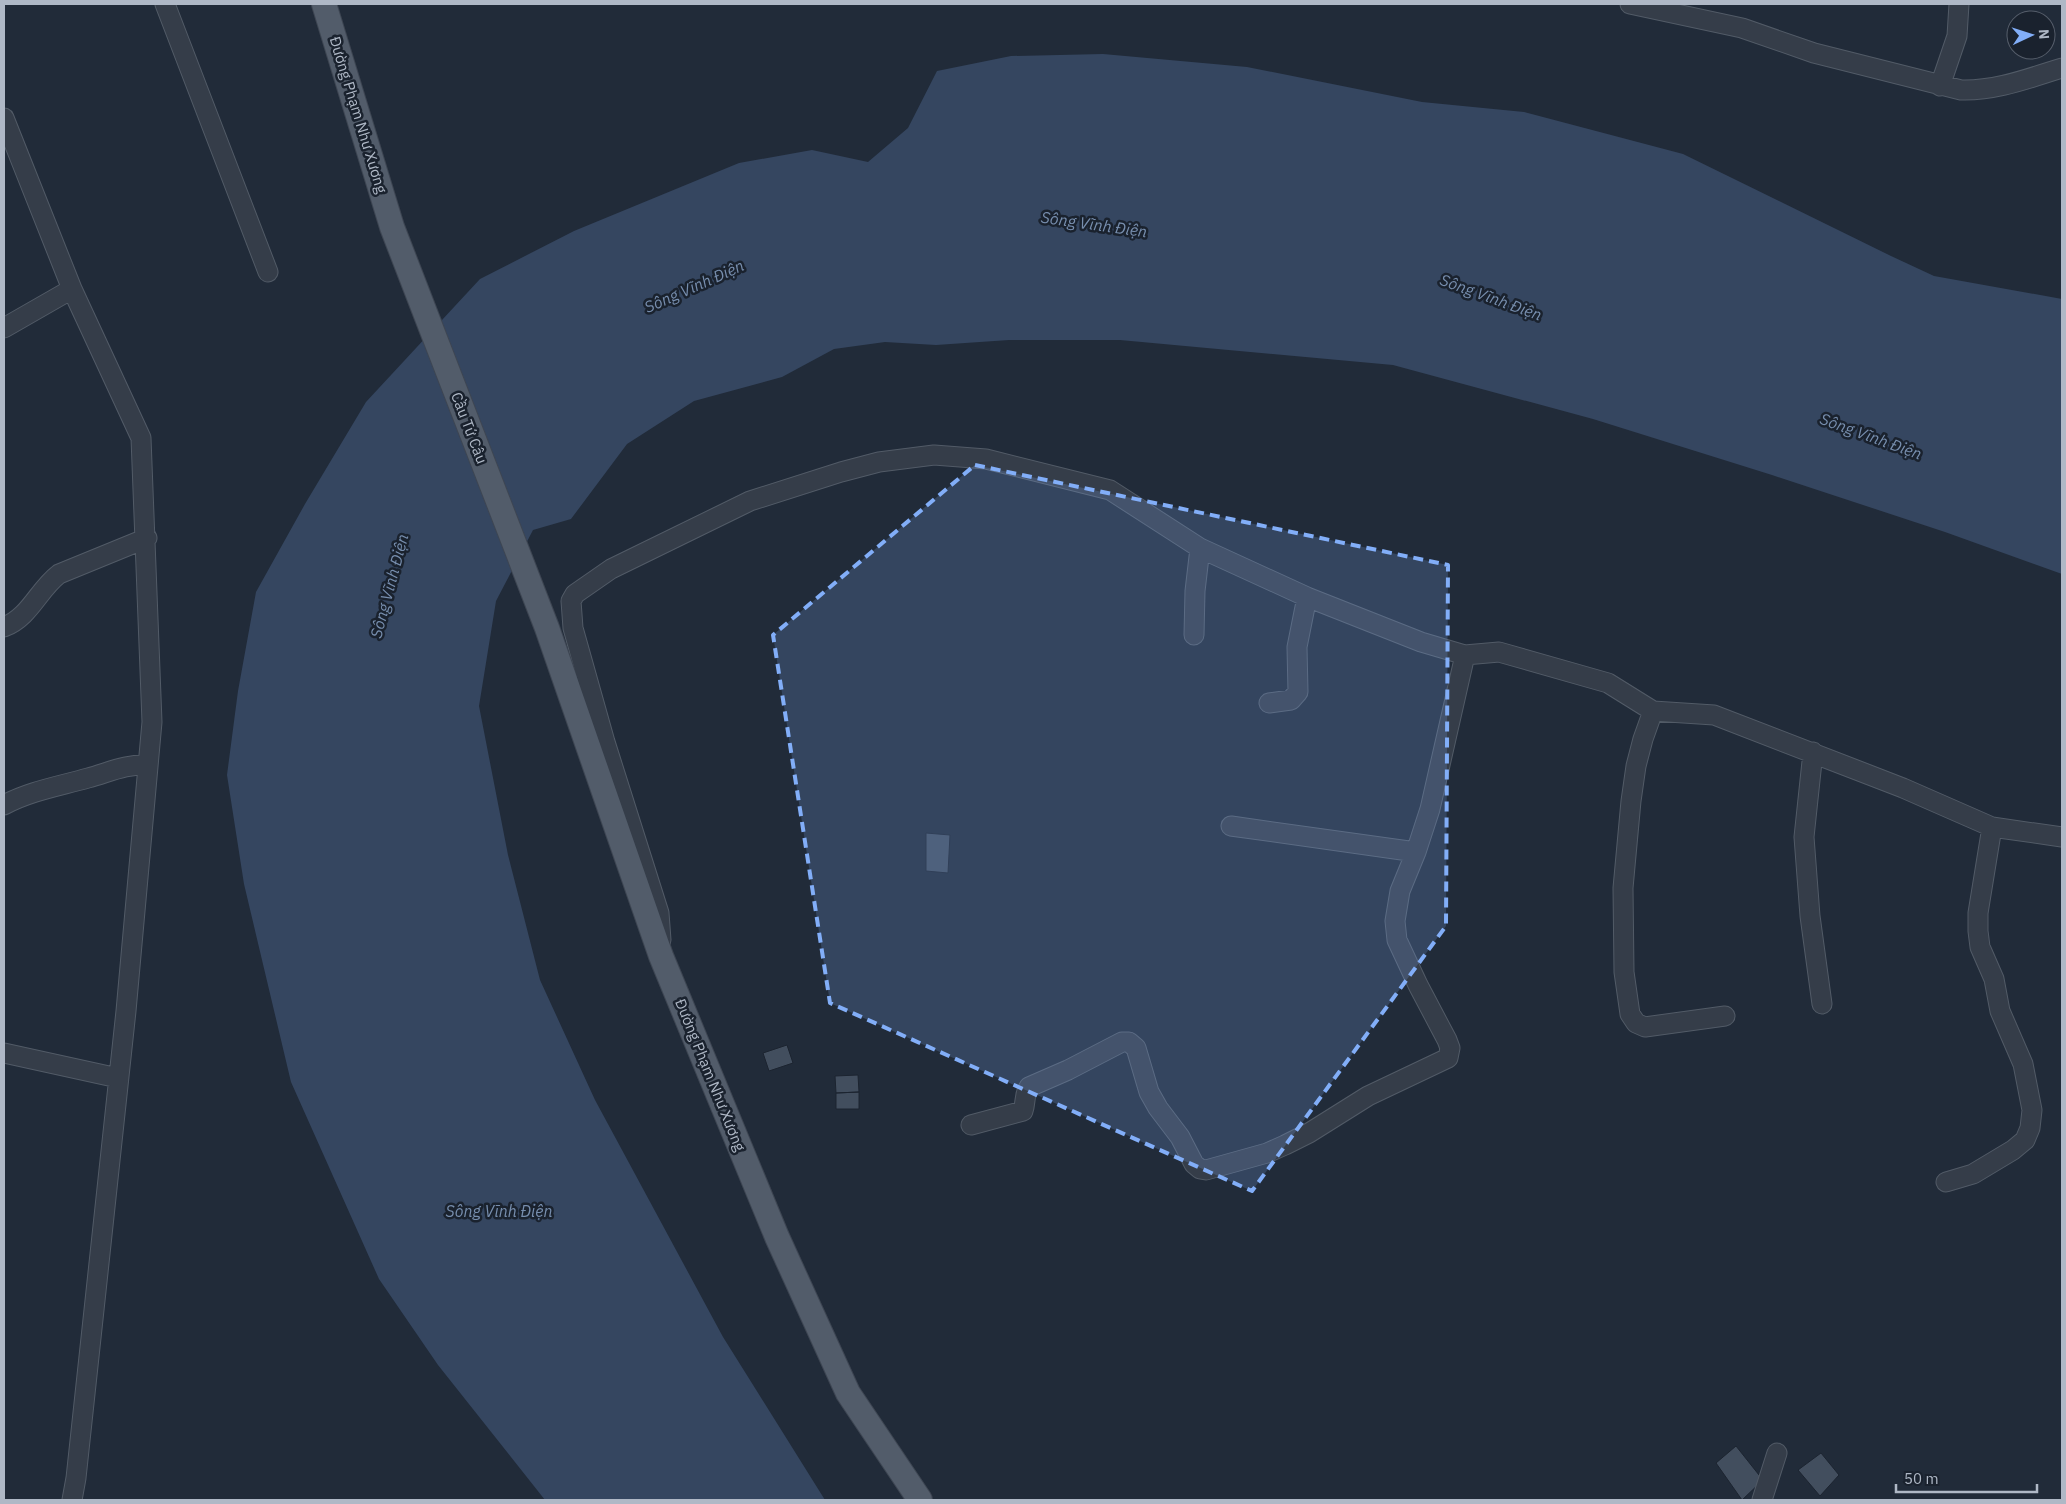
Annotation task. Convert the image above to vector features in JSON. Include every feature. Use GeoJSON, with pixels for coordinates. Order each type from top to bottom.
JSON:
{"type":"FeatureCollection","features":[{"type":"Feature","properties":{"kind":"main road","name":"Đường Phạm Như Xương"},"geometry":{"type":"LineString","coordinates":[[324,4],[392,227]]}},
{"type":"Feature","properties":{"kind":"main road","name":"Cầu Tứ Câu"},"geometry":{"type":"LineString","coordinates":[[392,227],[547,628]]}},
{"type":"Feature","properties":{"kind":"main road","name":"Đường Phạm Như Xương"},"geometry":{"type":"LineString","coordinates":[[547,628],[661,956],[777,1237],[848,1393],[920,1500]]}},
{"type":"Feature","properties":{"kind":"street"},"geometry":{"type":"LineString","coordinates":[[165,4],[268,272]]}},
{"type":"Feature","properties":{"kind":"street"},"geometry":{"type":"LineString","coordinates":[[1630,4],[1742,28],[1814,53],[1961,90],[1986,89],[2008,85],[2062,68]]}},
{"type":"Feature","properties":{"kind":"street"},"geometry":{"type":"LineString","coordinates":[[1940,86],[1957,36],[1959,4]]}},
{"type":"Feature","properties":{"kind":"street"},"geometry":{"type":"LineString","coordinates":[[4,118],[72,289],[141,438],[147,538],[152,722],[118,1078],[76,1478],[72,1500]]}},
{"type":"Feature","properties":{"kind":"street"},"geometry":{"type":"LineString","coordinates":[[4,328],[72,289]]}},
{"type":"Feature","properties":{"kind":"street"},"geometry":{"type":"LineString","coordinates":[[661,956],[660,912],[605,742],[573,628],[571,601],[575,594],[611,569],[750,501],[870,465],[934,455],[986,459],[1110,490],[1200,548],[1307,596],[1421,642],[1465,655],[1499,652],[1608,684],[1653,711],[1714,715],[1903,788],[1992,827],[2062,837]]}},
{"type":"Feature","properties":{"kind":"street"},"geometry":{"type":"LineString","coordinates":[[4,627],[21,618],[48,584],[59,574],[147,538]]}},
{"type":"Feature","properties":{"kind":"street"},"geometry":{"type":"LineString","coordinates":[[1194,636],[1195,591],[1200,548]]}},
{"type":"Feature","properties":{"kind":"street"},"geometry":{"type":"LineString","coordinates":[[1270,703],[1292,700],[1298,692],[1297,647],[1307,596]]}},
{"type":"Feature","properties":{"kind":"street"},"geometry":{"type":"LineString","coordinates":[[971,1125],[1023,1110],[1025,1092],[1029,1087],[1068,1070],[1122,1042],[1129,1042],[1136,1048],[1149,1092],[1158,1108],[1180,1137],[1194,1164],[1200,1169],[1206,1170],[1267,1153],[1368,1096],[1442,1062],[1450,1053],[1447,1040],[1397,940],[1396,920],[1400,891],[1430,810],[1465,655]]}},
{"type":"Feature","properties":{"kind":"street"},"geometry":{"type":"LineString","coordinates":[[1653,711],[1636,766],[1630,802],[1623,888],[1624,972],[1630,1014],[1636,1023],[1645,1027],[1725,1016]]}},
{"type":"Feature","properties":{"kind":"street"},"geometry":{"type":"LineString","coordinates":[[1813,752],[1804,837],[1810,916],[1822,1004]]}},
{"type":"Feature","properties":{"kind":"street"},"geometry":{"type":"LineString","coordinates":[[4,805],[47,788],[90,778],[124,766],[133,764],[148,765]]}},
{"type":"Feature","properties":{"kind":"street"},"geometry":{"type":"LineString","coordinates":[[1231,826],[1416,852]]}},
{"type":"Feature","properties":{"kind":"street"},"geometry":{"type":"LineString","coordinates":[[1946,1182],[1973,1174],[2013,1150],[2025,1140],[2030,1128],[2032,1110],[2023,1064],[2016,1044],[2005,1027],[1994,979],[1980,947],[1978,913],[1992,827]]}},
{"type":"Feature","properties":{"kind":"street"},"geometry":{"type":"LineString","coordinates":[[4,1053],[118,1078]]}},
{"type":"Feature","properties":{"kind":"street"},"geometry":{"type":"LineString","coordinates":[[1762,1500],[1778,1453]]}},
{"type":"Feature","properties":{"kind":"highlighted area"},"geometry":{"type":"Polygon","coordinates":[[[975,465],[1448,565],[1446,926],[1252,1191],[830,1003],[773,635],[975,465]]]}},
{"type":"Feature","properties":{"kind":"water","name":"Sông Vĩnh Điện"},"geometry":{"type":"Polygon","coordinates":[[[1103,54],[1247,67],[1422,102],[1524,112],[1683,154],[1934,276],[2062,299],[2062,574],[1945,532],[1593,419],[1393,365],[1120,340],[1009,340],[936,345],[885,342],[834,349],[782,377],[694,401],[627,444],[571,519],[533,530],[496,601],[479,706],[508,855],[540,980],[595,1100],[723,1337],[825,1500],[545,1500],[438,1365],[379,1279],[291,1082],[244,884],[227,775],[238,691],[256,592],[305,504],[366,402],[480,279],[574,231],[739,163],[812,150],[868,162],[908,128],[937,71],[1011,56],[1103,54]]]}},
{"type":"Feature","properties":{"kind":"building"},"geometry":{"type":"Polygon","coordinates":[[[926,833],[950,835],[948,873],[926,871],[926,833]]]}},
{"type":"Feature","properties":{"kind":"building"},"geometry":{"type":"Polygon","coordinates":[[[787,1045],[793,1063],[769,1071],[763,1053],[787,1045]]]}},
{"type":"Feature","properties":{"kind":"building"},"geometry":{"type":"Polygon","coordinates":[[[858,1075],[859,1092],[836,1093],[835,1076],[858,1075]]]}},
{"type":"Feature","properties":{"kind":"building"},"geometry":{"type":"Polygon","coordinates":[[[859,1092],[859,1109],[836,1109],[836,1093],[859,1092]]]}},
{"type":"Feature","properties":{"kind":"building"},"geometry":{"type":"Polygon","coordinates":[[[1736,1446],[1763,1480],[1742,1500],[1716,1463],[1736,1446]]]}},
{"type":"Feature","properties":{"kind":"building"},"geometry":{"type":"Polygon","coordinates":[[[1821,1453],[1839,1475],[1820,1496],[1798,1470],[1821,1453]]]}}]}
